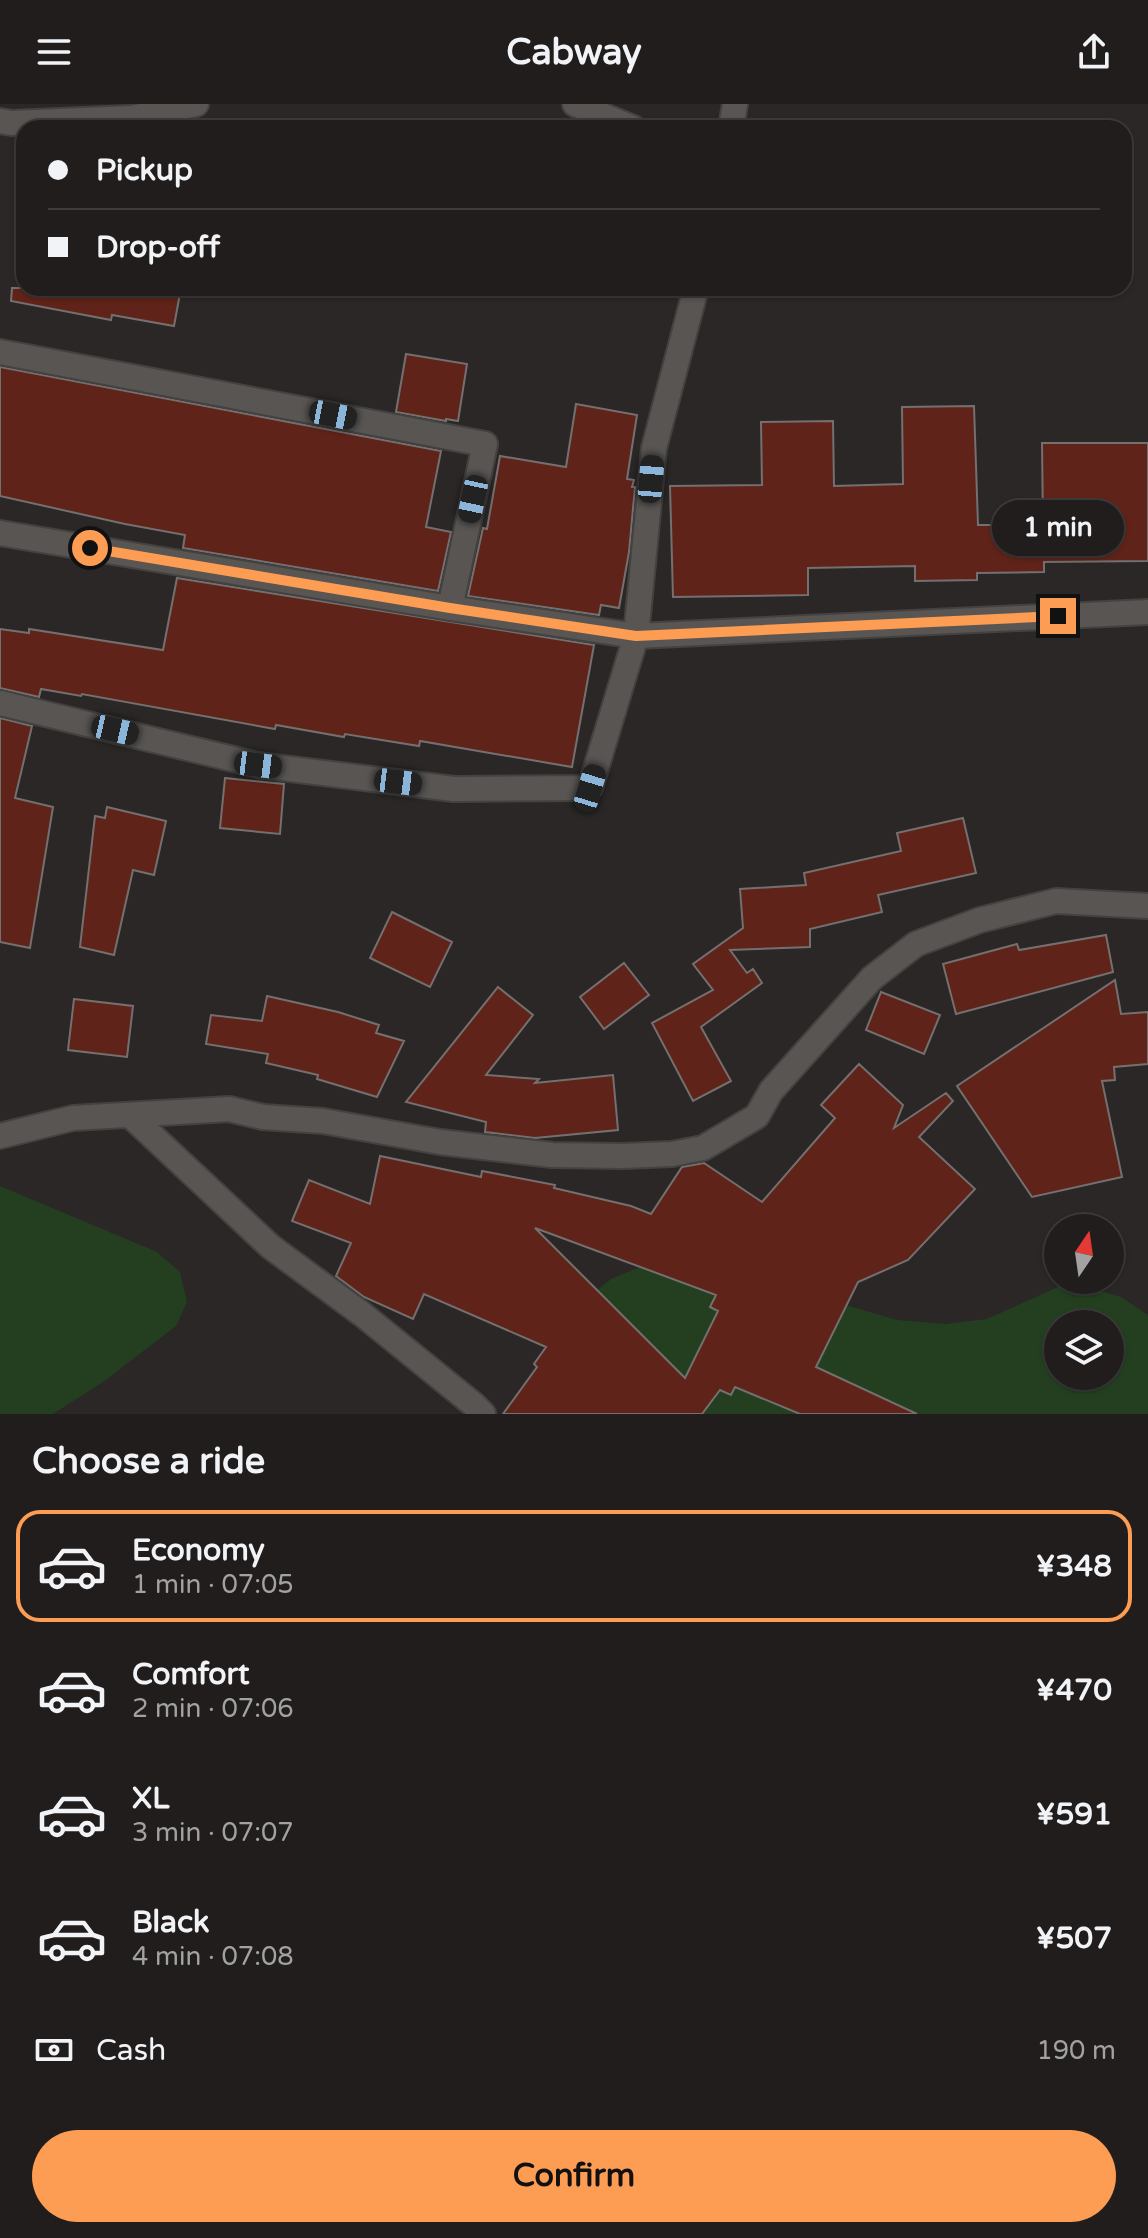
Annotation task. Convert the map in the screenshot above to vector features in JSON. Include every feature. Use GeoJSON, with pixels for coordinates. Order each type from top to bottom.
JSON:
{"type":"FeatureCollection","features":[{"type":"Feature","properties":{"kind":"street"},"geometry":{"type":"LineString","coordinates":[[83,120],[131,118],[196,104]]}},
{"type":"Feature","properties":{"kind":"street"},"geometry":{"type":"LineString","coordinates":[[575,104],[614,120]]}},
{"type":"Feature","properties":{"kind":"street"},"geometry":{"type":"LineString","coordinates":[[0,703],[258,765],[454,789],[590,788],[636,636],[654,448],[694,296]]}},
{"type":"Feature","properties":{"kind":"street"},"geometry":{"type":"LineString","coordinates":[[0,352],[485,444],[450,608]]}},
{"type":"Feature","properties":{"kind":"street"},"geometry":{"type":"LineString","coordinates":[[0,533],[636,636],[1148,612]]}},
{"type":"Feature","properties":{"kind":"street"},"geometry":{"type":"LineString","coordinates":[[0,1136],[73,1118],[229,1109],[263,1117],[323,1121],[440,1142],[552,1155],[672,1154],[703,1148],[757,1116],[771,1091],[789,1069],[872,978],[916,944],[980,920],[1056,901],[1148,906]]}},
{"type":"Feature","properties":{"kind":"street"},"geometry":{"type":"LineString","coordinates":[[131,1116],[271,1247],[362,1314],[483,1414]]}},
{"type":"Feature","properties":{"kind":"green space"},"geometry":{"type":"Polygon","coordinates":[[[0,1186],[157,1252],[180,1272],[187,1302],[176,1326],[103,1382],[53,1414],[0,1414],[0,1186]]]}},
{"type":"Feature","properties":{"kind":"green space"},"geometry":{"type":"Polygon","coordinates":[[[672,1254],[897,1320],[946,1324],[987,1319],[1044,1293],[1110,1294],[1121,1297],[1148,1315],[1148,1414],[559,1414],[569,1313],[611,1279],[672,1254]]]}},
{"type":"Feature","properties":{"kind":"building"},"geometry":{"type":"Polygon","coordinates":[[[12,288],[16,288],[16,296],[180,296],[174,326],[112,315],[111,320],[11,301],[12,288]]]}},
{"type":"Feature","properties":{"kind":"building"},"geometry":{"type":"Polygon","coordinates":[[[406,354],[467,364],[458,421],[396,412],[406,354]]]}},
{"type":"Feature","properties":{"kind":"building"},"geometry":{"type":"Polygon","coordinates":[[[0,367],[441,451],[426,527],[451,532],[438,591],[183,548],[185,535],[0,496],[0,367]]]}},
{"type":"Feature","properties":{"kind":"building"},"geometry":{"type":"Polygon","coordinates":[[[576,404],[637,415],[627,479],[634,480],[632,487],[635,487],[629,552],[619,608],[601,605],[599,615],[468,596],[483,528],[487,529],[500,456],[566,467],[576,404]]]}},
{"type":"Feature","properties":{"kind":"building"},"geometry":{"type":"Polygon","coordinates":[[[974,406],[978,525],[1043,525],[1042,443],[1148,443],[1148,561],[1044,562],[1044,572],[977,573],[977,580],[915,581],[915,566],[808,568],[808,595],[673,597],[670,486],[762,485],[761,422],[833,421],[834,486],[903,484],[902,407],[974,406]]]}},
{"type":"Feature","properties":{"kind":"building"},"geometry":{"type":"Polygon","coordinates":[[[177,578],[594,645],[572,767],[420,741],[419,746],[276,725],[275,729],[82,694],[41,689],[39,697],[0,688],[0,629],[29,633],[29,629],[163,650],[177,578]]]}},
{"type":"Feature","properties":{"kind":"building"},"geometry":{"type":"Polygon","coordinates":[[[0,718],[32,726],[15,798],[53,807],[30,948],[0,942],[0,718]]]}},
{"type":"Feature","properties":{"kind":"building"},"geometry":{"type":"Polygon","coordinates":[[[225,778],[284,784],[280,834],[220,828],[225,778]]]}},
{"type":"Feature","properties":{"kind":"building"},"geometry":{"type":"Polygon","coordinates":[[[107,807],[166,821],[154,875],[133,870],[114,955],[80,947],[95,816],[105,818],[107,807]]]}},
{"type":"Feature","properties":{"kind":"building"},"geometry":{"type":"Polygon","coordinates":[[[963,818],[976,873],[878,895],[882,912],[810,929],[810,947],[730,950],[747,973],[753,969],[762,983],[701,1027],[731,1081],[693,1101],[652,1023],[713,990],[693,964],[743,928],[740,889],[806,885],[804,873],[901,851],[897,833],[963,818]]]}},
{"type":"Feature","properties":{"kind":"building"},"geometry":{"type":"Polygon","coordinates":[[[392,912],[452,942],[430,987],[370,958],[392,912]]]}},
{"type":"Feature","properties":{"kind":"building"},"geometry":{"type":"Polygon","coordinates":[[[1106,935],[1113,972],[956,1014],[943,964],[1017,944],[1019,950],[1106,935]]]}},
{"type":"Feature","properties":{"kind":"building"},"geometry":{"type":"Polygon","coordinates":[[[624,963],[649,995],[604,1029],[580,997],[624,963]]]}},
{"type":"Feature","properties":{"kind":"building"},"geometry":{"type":"Polygon","coordinates":[[[1115,980],[1121,1014],[1148,1012],[1148,1064],[1114,1067],[1115,1080],[1102,1081],[1122,1177],[1032,1197],[957,1086],[1115,980]]]}},
{"type":"Feature","properties":{"kind":"building"},"geometry":{"type":"Polygon","coordinates":[[[498,987],[533,1015],[486,1075],[539,1079],[535,1083],[613,1075],[618,1130],[535,1138],[485,1132],[486,1122],[406,1102],[498,987]]]}},
{"type":"Feature","properties":{"kind":"building"},"geometry":{"type":"Polygon","coordinates":[[[881,992],[940,1015],[924,1054],[866,1030],[881,992]]]}},
{"type":"Feature","properties":{"kind":"building"},"geometry":{"type":"Polygon","coordinates":[[[267,996],[379,1025],[376,1033],[404,1041],[377,1097],[317,1079],[318,1075],[266,1063],[268,1054],[206,1044],[211,1015],[262,1021],[267,996]]]}},
{"type":"Feature","properties":{"kind":"building"},"geometry":{"type":"Polygon","coordinates":[[[74,999],[133,1006],[127,1057],[68,1050],[74,999]]]}},
{"type":"Feature","properties":{"kind":"building"},"geometry":{"type":"Polygon","coordinates":[[[859,1064],[903,1105],[894,1128],[946,1093],[953,1101],[919,1137],[975,1189],[908,1260],[858,1282],[816,1367],[917,1414],[800,1414],[735,1387],[731,1395],[720,1390],[702,1414],[503,1414],[537,1367],[534,1364],[546,1347],[424,1294],[413,1319],[364,1297],[336,1276],[351,1243],[292,1221],[309,1180],[370,1204],[380,1156],[481,1177],[482,1171],[555,1185],[554,1188],[631,1206],[651,1214],[682,1167],[704,1163],[762,1202],[835,1118],[821,1105],[859,1064]],[[535,1228],[685,1378],[718,1311],[710,1307],[716,1295],[535,1228]]]}},
{"type":"Feature","properties":{"kind":"route"},"geometry":{"type":"LineString","coordinates":[[90,548],[636,636],[1058,616]]}}]}
